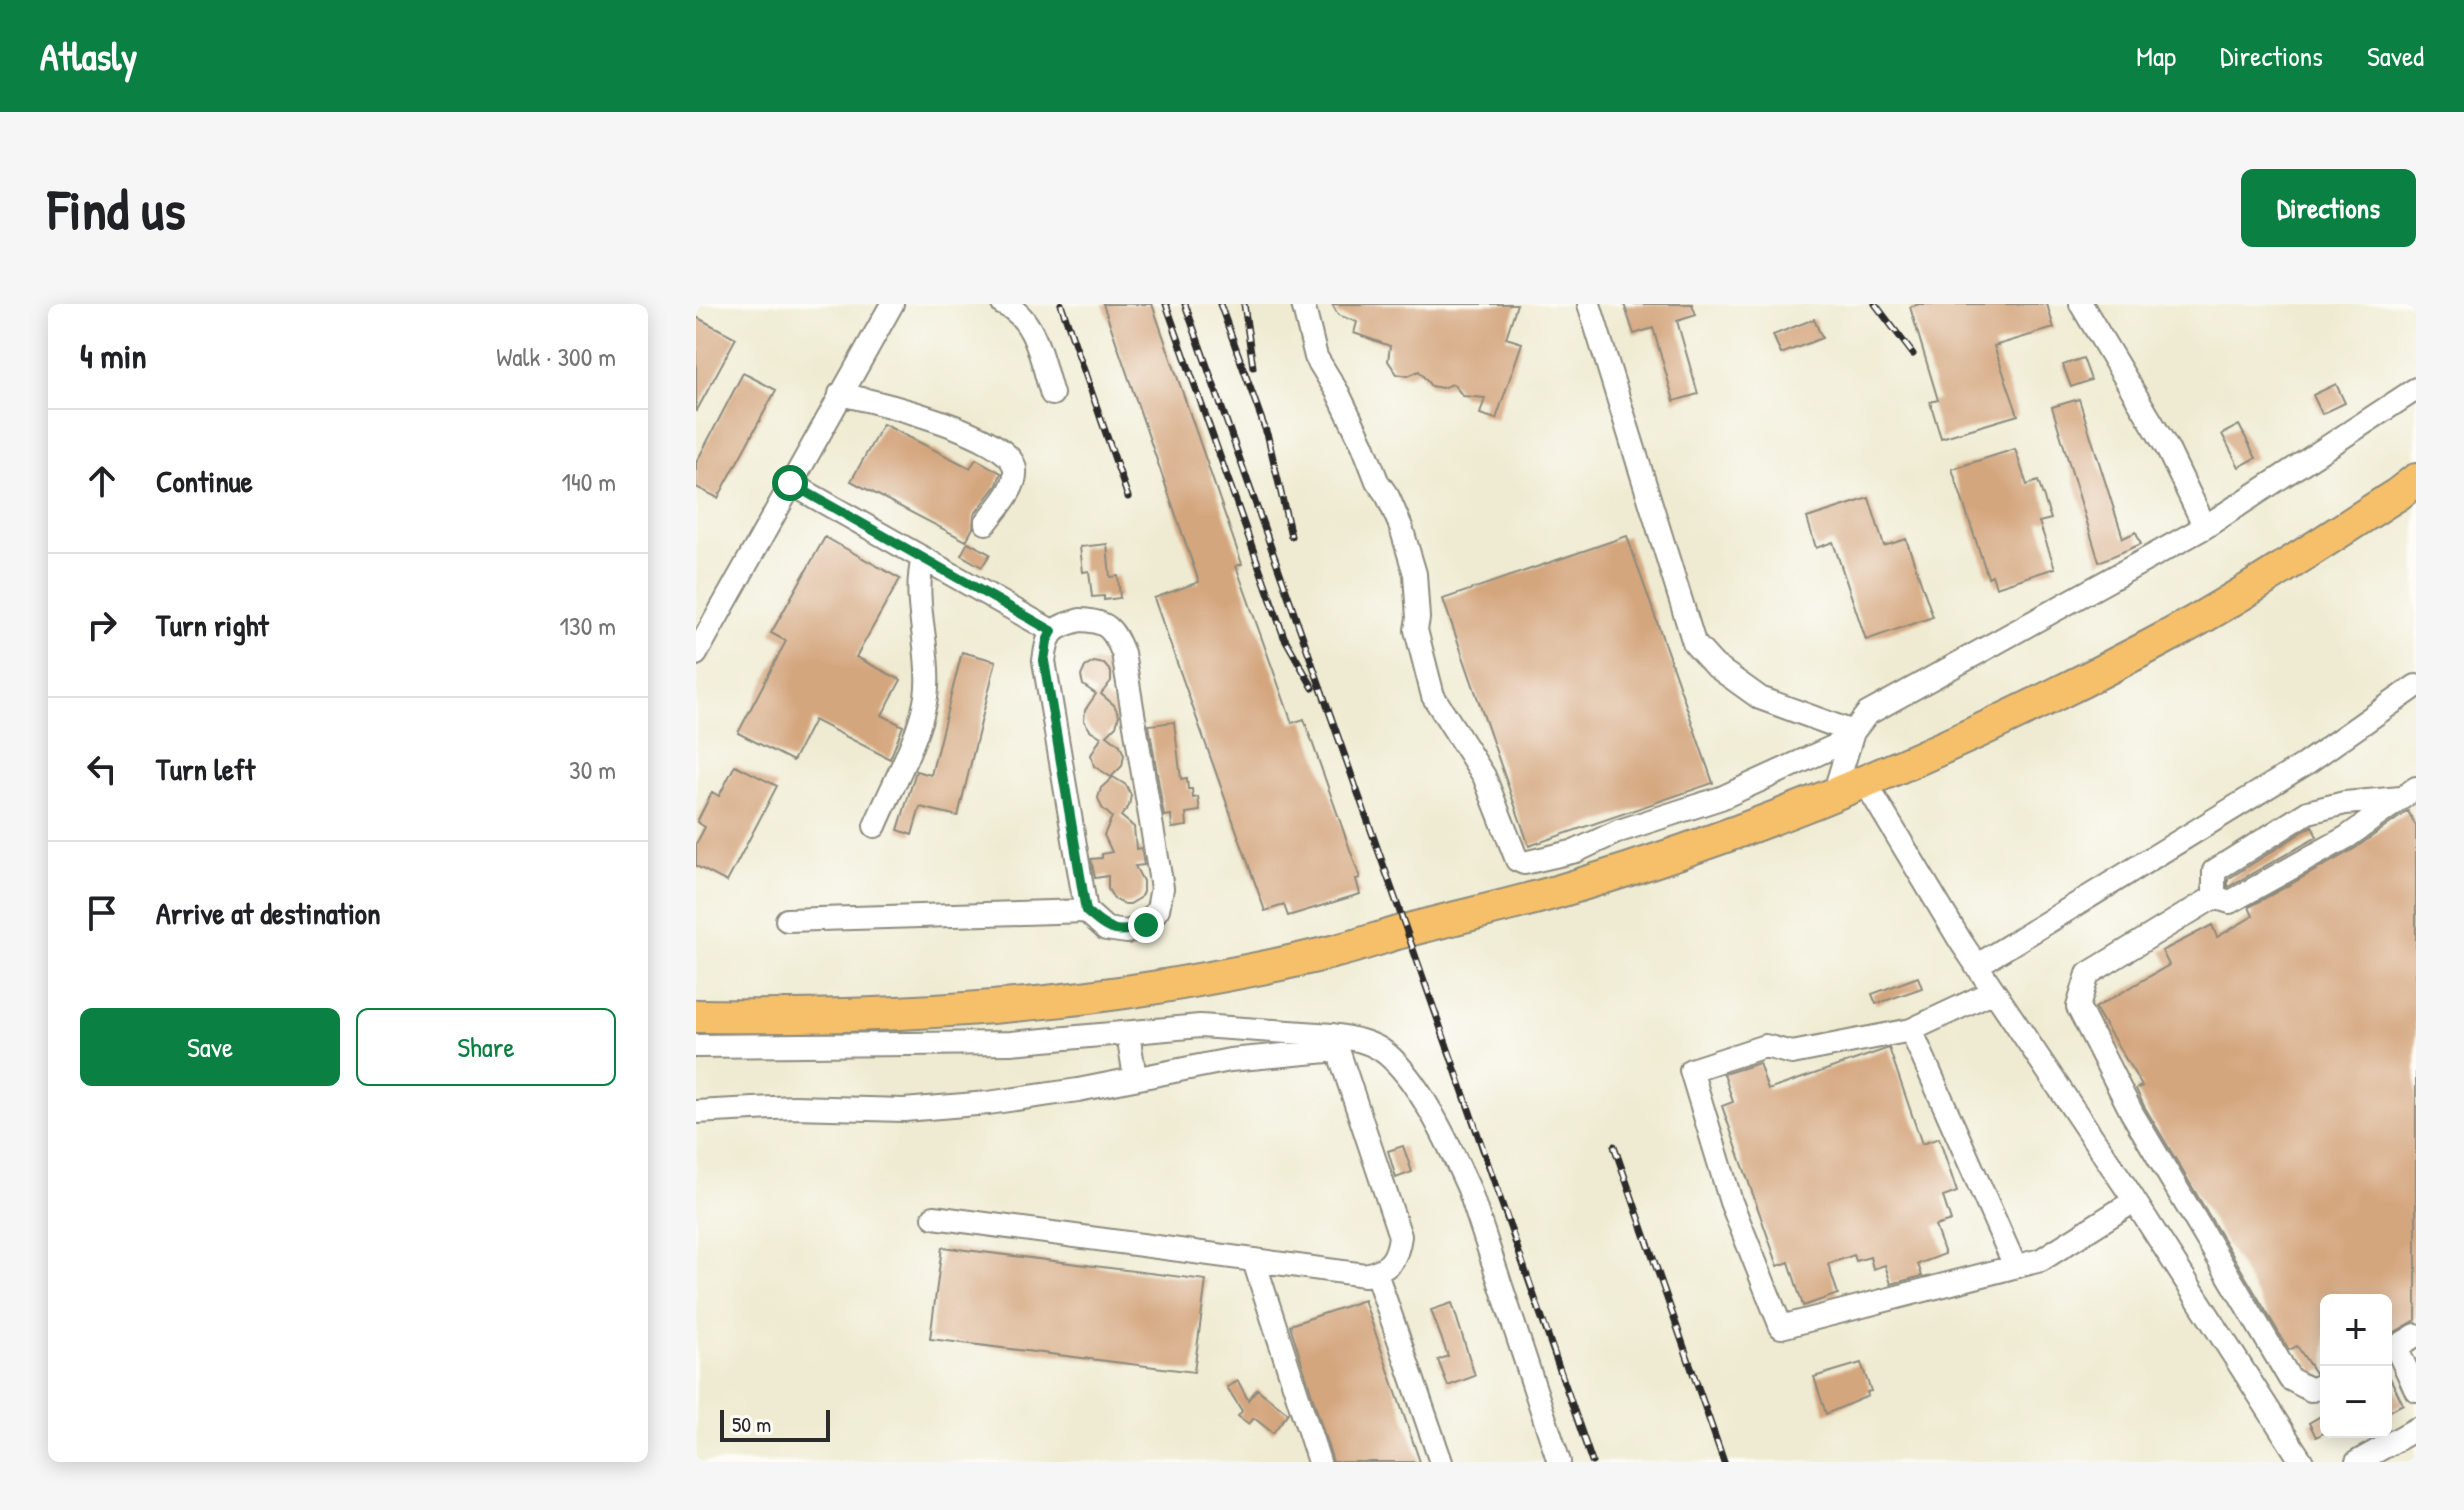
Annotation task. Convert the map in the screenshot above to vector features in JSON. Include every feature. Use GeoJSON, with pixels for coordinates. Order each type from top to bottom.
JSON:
{"type":"FeatureCollection","features":[{"type":"Feature","properties":{"kind":"highway"},"geometry":{"type":"LineString","coordinates":[[696,1016],[835,1016],[960,1009],[1157,987],[1336,951],[1573,887],[1699,846],[1865,782],[1961,740],[2154,644],[2248,590],[2416,480]]}},
{"type":"Feature","properties":{"kind":"street"},"geometry":{"type":"LineString","coordinates":[[696,654],[892,304]]}},
{"type":"Feature","properties":{"kind":"street"},"geometry":{"type":"LineString","coordinates":[[1003,304],[1017,310],[1028,324],[1052,394]]}},
{"type":"Feature","properties":{"kind":"street"},"geometry":{"type":"LineString","coordinates":[[1303,304],[1316,357],[1338,393],[1401,527],[1415,574],[1416,630],[1433,696],[1484,776],[1517,860],[1524,863],[1576,851],[1619,831],[1721,798],[1835,746],[1853,732],[1867,714],[2205,527],[2416,389]]}},
{"type":"Feature","properties":{"kind":"street"},"geometry":{"type":"LineString","coordinates":[[1589,304],[1694,643],[1714,665],[1760,698],[1853,732]]}},
{"type":"Feature","properties":{"kind":"street"},"geometry":{"type":"LineString","coordinates":[[2081,304],[2167,448],[2205,527]]}},
{"type":"Feature","properties":{"kind":"street"},"geometry":{"type":"LineString","coordinates":[[840,394],[906,410],[980,437],[1006,451],[1014,461],[1014,483],[986,523]]}},
{"type":"Feature","properties":{"kind":"street"},"geometry":{"type":"LineString","coordinates":[[790,483],[1052,631]]}},
{"type":"Feature","properties":{"kind":"street"},"geometry":{"type":"LineString","coordinates":[[875,826],[920,722],[927,692],[928,667],[917,589],[923,558]]}},
{"type":"Feature","properties":{"kind":"street"},"geometry":{"type":"LineString","coordinates":[[1080,620],[1099,621],[1115,634],[1123,653],[1162,888],[1158,909],[1146,925],[1127,932],[1106,929],[1086,911],[1044,661],[1052,631],[1060,625],[1080,620]]}},
{"type":"Feature","properties":{"kind":"street"},"geometry":{"type":"LineString","coordinates":[[1976,966],[2305,764],[2415,691]]}},
{"type":"Feature","properties":{"kind":"street"},"geometry":{"type":"LineString","coordinates":[[1834,794],[1853,732]]}},
{"type":"Feature","properties":{"kind":"street"},"geometry":{"type":"LineString","coordinates":[[1865,782],[1976,966],[2134,1201],[2302,1462]]}},
{"type":"Feature","properties":{"kind":"street"},"geometry":{"type":"LineString","coordinates":[[2320,1386],[2311,1390],[2290,1379],[2132,1113],[2078,1007],[2088,974],[2214,897],[2230,902],[2347,837],[2409,793]]}},
{"type":"Feature","properties":{"kind":"street"},"geometry":{"type":"LineString","coordinates":[[2214,897],[2214,871],[2308,812],[2409,793]]}},
{"type":"Feature","properties":{"kind":"street"},"geometry":{"type":"LineString","coordinates":[[787,920],[1086,911]]}},
{"type":"Feature","properties":{"kind":"street"},"geometry":{"type":"LineString","coordinates":[[1994,991],[1911,1030],[1792,1053],[1765,1046],[1691,1070],[1731,1202],[1781,1327],[2041,1260],[2134,1201]]}},
{"type":"Feature","properties":{"kind":"street"},"geometry":{"type":"LineString","coordinates":[[953,1044],[960,1009]]}},
{"type":"Feature","properties":{"kind":"street"},"geometry":{"type":"LineString","coordinates":[[696,1046],[1011,1043],[1200,1026],[1335,1042]]}},
{"type":"Feature","properties":{"kind":"street"},"geometry":{"type":"LineString","coordinates":[[1911,1030],[2015,1266]]}},
{"type":"Feature","properties":{"kind":"street"},"geometry":{"type":"LineString","coordinates":[[1128,1034],[1135,1077]]}},
{"type":"Feature","properties":{"kind":"street"},"geometry":{"type":"LineString","coordinates":[[696,1112],[794,1107],[904,1110],[988,1103],[1360,1040],[1379,1049],[1393,1061],[1432,1113],[1452,1150],[1469,1189],[1559,1462]]}},
{"type":"Feature","properties":{"kind":"street"},"geometry":{"type":"LineString","coordinates":[[934,1217],[1254,1261],[1365,1275],[1376,1273],[1389,1266],[1398,1254],[1400,1236],[1335,1042]]}},
{"type":"Feature","properties":{"kind":"street"},"geometry":{"type":"LineString","coordinates":[[1254,1261],[1319,1462]]}},
{"type":"Feature","properties":{"kind":"street"},"geometry":{"type":"LineString","coordinates":[[1376,1273],[1441,1462]]}},
{"type":"Feature","properties":{"kind":"street"},"geometry":{"type":"LineString","coordinates":[[2392,1349],[2416,1335]]}},
{"type":"Feature","properties":{"kind":"street"},"geometry":{"type":"LineString","coordinates":[[2392,1352],[2416,1390]]}},
{"type":"Feature","properties":{"kind":"street"},"geometry":{"type":"LineString","coordinates":[[2357,1462],[2416,1429]]}},
{"type":"Feature","properties":{"kind":"building"},"geometry":{"type":"Polygon","coordinates":[[[1103,304],[1152,304],[1242,564],[1236,566],[1292,723],[1304,719],[1360,878],[1356,879],[1360,894],[1288,916],[1284,905],[1265,911],[1154,598],[1199,582],[1103,304]]]}},
{"type":"Feature","properties":{"kind":"building"},"geometry":{"type":"Polygon","coordinates":[[[1332,304],[1517,304],[1506,338],[1522,343],[1496,419],[1480,414],[1485,398],[1463,396],[1453,384],[1442,388],[1431,386],[1419,371],[1408,376],[1397,374],[1388,361],[1390,346],[1354,333],[1357,322],[1338,315],[1332,304]]]}},
{"type":"Feature","properties":{"kind":"building"},"geometry":{"type":"Polygon","coordinates":[[[1624,304],[1692,304],[1696,315],[1677,321],[1698,394],[1674,401],[1653,328],[1634,334],[1624,304]]]}},
{"type":"Feature","properties":{"kind":"building"},"geometry":{"type":"Polygon","coordinates":[[[1919,304],[2047,304],[2054,328],[1994,346],[2018,415],[1941,438],[1930,402],[1938,400],[1910,307],[1919,304]]]}},
{"type":"Feature","properties":{"kind":"building"},"geometry":{"type":"Polygon","coordinates":[[[696,317],[736,338],[696,412],[696,317]]]}},
{"type":"Feature","properties":{"kind":"building"},"geometry":{"type":"Polygon","coordinates":[[[1814,319],[1822,338],[1781,354],[1773,335],[1814,319]]]}},
{"type":"Feature","properties":{"kind":"building"},"geometry":{"type":"Polygon","coordinates":[[[2083,358],[2091,380],[2071,387],[2063,365],[2083,358]]]}},
{"type":"Feature","properties":{"kind":"building"},"geometry":{"type":"Polygon","coordinates":[[[743,373],[776,390],[718,498],[696,487],[696,463],[743,373]]]}},
{"type":"Feature","properties":{"kind":"building"},"geometry":{"type":"Polygon","coordinates":[[[2336,384],[2345,403],[2322,414],[2313,395],[2336,384]]]}},
{"type":"Feature","properties":{"kind":"building"},"geometry":{"type":"Polygon","coordinates":[[[2079,399],[2123,538],[2136,532],[2141,544],[2099,562],[2052,407],[2079,399]]]}},
{"type":"Feature","properties":{"kind":"building"},"geometry":{"type":"Polygon","coordinates":[[[883,424],[970,468],[976,459],[1001,473],[997,485],[974,515],[973,528],[966,541],[851,481],[883,424]]]}},
{"type":"Feature","properties":{"kind":"building"},"geometry":{"type":"Polygon","coordinates":[[[2239,425],[2256,458],[2239,467],[2222,434],[2239,425]]]}},
{"type":"Feature","properties":{"kind":"building"},"geometry":{"type":"Polygon","coordinates":[[[2015,449],[2027,485],[2038,481],[2051,519],[2039,522],[2055,568],[1996,587],[1992,575],[1988,577],[1952,469],[2015,449]]]}},
{"type":"Feature","properties":{"kind":"building"},"geometry":{"type":"Polygon","coordinates":[[[1869,498],[1884,546],[1906,539],[1933,617],[1866,640],[1833,542],[1816,548],[1807,518],[1869,498]]]}},
{"type":"Feature","properties":{"kind":"building"},"geometry":{"type":"Polygon","coordinates":[[[1627,536],[1713,783],[1529,846],[1443,599],[1627,536]]]}},
{"type":"Feature","properties":{"kind":"building"},"geometry":{"type":"Polygon","coordinates":[[[825,537],[900,579],[856,657],[901,680],[882,715],[903,726],[890,759],[814,720],[793,761],[738,733],[786,641],[771,633],[825,537]]]}},
{"type":"Feature","properties":{"kind":"building"},"geometry":{"type":"Polygon","coordinates":[[[968,542],[990,554],[982,567],[961,555],[968,542]]]}},
{"type":"Feature","properties":{"kind":"building"},"geometry":{"type":"Polygon","coordinates":[[[1107,544],[1110,577],[1118,576],[1120,598],[1104,600],[1104,596],[1092,597],[1089,571],[1083,572],[1080,547],[1107,544]]]}},
{"type":"Feature","properties":{"kind":"building"},"geometry":{"type":"Polygon","coordinates":[[[962,652],[996,661],[958,816],[920,807],[912,835],[898,830],[916,771],[931,775],[962,652]]]}},
{"type":"Feature","properties":{"kind":"building"},"geometry":{"type":"Polygon","coordinates":[[[1094,662],[1104,664],[1111,672],[1111,681],[1101,694],[1114,705],[1119,715],[1116,726],[1107,735],[1120,745],[1124,755],[1122,766],[1111,777],[1094,766],[1091,755],[1101,737],[1090,730],[1084,721],[1085,710],[1096,694],[1083,685],[1081,676],[1085,667],[1094,662]]]}},
{"type":"Feature","properties":{"kind":"building"},"geometry":{"type":"Polygon","coordinates":[[[1174,722],[1181,779],[1187,778],[1193,798],[1198,797],[1200,811],[1186,813],[1187,826],[1172,828],[1171,815],[1164,816],[1149,725],[1174,722]]]}},
{"type":"Feature","properties":{"kind":"building"},"geometry":{"type":"Polygon","coordinates":[[[735,765],[777,786],[727,882],[696,866],[696,844],[705,827],[697,822],[712,792],[719,796],[735,765]]]}},
{"type":"Feature","properties":{"kind":"building"},"geometry":{"type":"Polygon","coordinates":[[[1113,777],[1126,785],[1131,795],[1129,806],[1121,816],[1134,827],[1136,849],[1141,848],[1144,865],[1135,866],[1143,881],[1143,892],[1130,904],[1114,899],[1108,889],[1108,876],[1095,878],[1091,859],[1102,858],[1102,854],[1112,852],[1104,835],[1112,817],[1102,808],[1098,798],[1101,788],[1113,777]]]}},
{"type":"Feature","properties":{"kind":"building"},"geometry":{"type":"Polygon","coordinates":[[[2408,811],[2416,826],[2416,1320],[2392,1334],[2392,1294],[2320,1294],[2320,1371],[2315,1373],[2297,1346],[2289,1350],[2144,1106],[2136,1089],[2142,1086],[2095,1008],[2169,965],[2162,951],[2212,925],[2217,937],[2253,916],[2249,907],[2354,849],[2408,811]]]}},
{"type":"Feature","properties":{"kind":"building"},"geometry":{"type":"Polygon","coordinates":[[[2312,826],[2317,837],[2228,887],[2228,879],[2312,826]]]}},
{"type":"Feature","properties":{"kind":"building"},"geometry":{"type":"Polygon","coordinates":[[[1918,977],[1922,988],[1876,1004],[1872,994],[1918,977]]]}},
{"type":"Feature","properties":{"kind":"building"},"geometry":{"type":"Polygon","coordinates":[[[1889,1048],[1922,1144],[1939,1138],[1957,1192],[1943,1197],[1951,1221],[1935,1226],[1945,1254],[1918,1264],[1922,1276],[1891,1284],[1885,1265],[1873,1269],[1870,1257],[1856,1261],[1854,1255],[1828,1264],[1838,1294],[1803,1306],[1789,1262],[1778,1266],[1722,1106],[1733,1102],[1724,1074],[1759,1063],[1768,1090],[1889,1048]]]}},
{"type":"Feature","properties":{"kind":"building"},"geometry":{"type":"Polygon","coordinates":[[[1403,1146],[1412,1172],[1396,1178],[1388,1151],[1403,1146]]]}},
{"type":"Feature","properties":{"kind":"building"},"geometry":{"type":"Polygon","coordinates":[[[942,1247],[1206,1280],[1194,1372],[930,1339],[942,1247]]]}},
{"type":"Feature","properties":{"kind":"building"},"geometry":{"type":"Polygon","coordinates":[[[1364,1300],[1420,1462],[1333,1462],[1290,1325],[1364,1300]]]}},
{"type":"Feature","properties":{"kind":"building"},"geometry":{"type":"Polygon","coordinates":[[[1452,1303],[1475,1376],[1448,1386],[1438,1360],[1448,1356],[1431,1310],[1452,1303]]]}},
{"type":"Feature","properties":{"kind":"building"},"geometry":{"type":"Polygon","coordinates":[[[1861,1363],[1871,1391],[1867,1392],[1868,1396],[1826,1414],[1814,1377],[1861,1363]]]}},
{"type":"Feature","properties":{"kind":"building"},"geometry":{"type":"Polygon","coordinates":[[[1238,1381],[1248,1400],[1257,1389],[1288,1413],[1273,1433],[1254,1418],[1249,1424],[1238,1416],[1242,1411],[1227,1387],[1238,1381]]]}},
{"type":"Feature","properties":{"kind":"building"},"geometry":{"type":"Polygon","coordinates":[[[2392,1382],[2403,1404],[2392,1410],[2392,1382]]]}},
{"type":"Feature","properties":{"kind":"building"},"geometry":{"type":"Polygon","coordinates":[[[2320,1417],[2320,1435],[2316,1437],[2309,1423],[2320,1417]]]}},
{"type":"Feature","properties":{"kind":"railway"},"geometry":{"type":"LineString","coordinates":[[1061,304],[1128,497]]}},
{"type":"Feature","properties":{"kind":"railway"},"geometry":{"type":"LineString","coordinates":[[1166,304],[1284,637],[1313,688]]}},
{"type":"Feature","properties":{"kind":"railway"},"geometry":{"type":"LineString","coordinates":[[1185,304],[1592,1462]]}},
{"type":"Feature","properties":{"kind":"railway"},"geometry":{"type":"LineString","coordinates":[[1220,304],[1268,437],[1291,536]]}},
{"type":"Feature","properties":{"kind":"railway"},"geometry":{"type":"LineString","coordinates":[[1244,304],[1253,367]]}},
{"type":"Feature","properties":{"kind":"railway"},"geometry":{"type":"LineString","coordinates":[[1875,304],[1913,354]]}},
{"type":"Feature","properties":{"kind":"railway"},"geometry":{"type":"LineString","coordinates":[[1614,1146],[1724,1462]]}},
{"type":"Feature","properties":{"kind":"route"},"geometry":{"type":"LineString","coordinates":[[790,483],[1052,631],[1044,661],[1086,911],[1106,929],[1127,932],[1146,925]]}}]}
